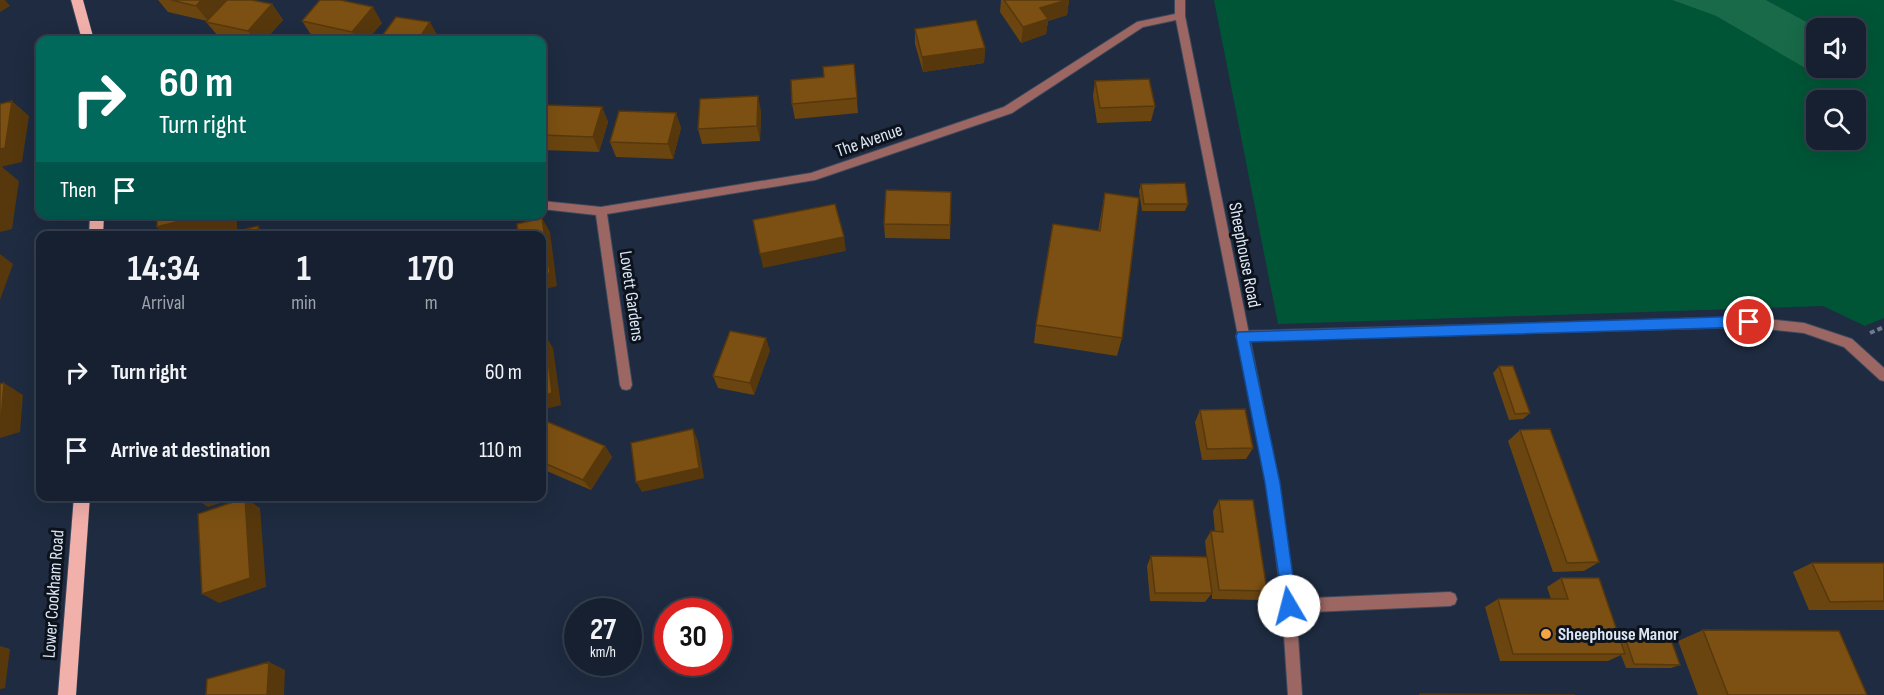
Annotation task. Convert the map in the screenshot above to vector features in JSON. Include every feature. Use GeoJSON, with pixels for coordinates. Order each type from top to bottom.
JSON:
{"type":"FeatureCollection","features":[{"type":"Feature","properties":{"kind":"main road"},"geometry":{"type":"LineString","coordinates":[[78,0],[87,36]]}},
{"type":"Feature","properties":{"kind":"main road","name":"Lower Cookham Road"},"geometry":{"type":"LineString","coordinates":[[67,695],[82,501]]}},
{"type":"Feature","properties":{"kind":"street","name":"Sheephouse Road"},"geometry":{"type":"LineString","coordinates":[[1180,0],[1180,16],[1273,483],[1289,606],[1295,695]]}},
{"type":"Feature","properties":{"kind":"street","name":"The Avenue"},"geometry":{"type":"LineString","coordinates":[[546,205],[601,211],[811,177],[1008,110],[1140,24],[1180,16]]}},
{"type":"Feature","properties":{"kind":"street","name":"Lovett Gardens"},"geometry":{"type":"LineString","coordinates":[[601,211],[626,385]]}},
{"type":"Feature","properties":{"kind":"street"},"geometry":{"type":"LineString","coordinates":[[1242,336],[1749,322],[1804,328],[1848,343],[1884,376]]}},
{"type":"Feature","properties":{"kind":"street"},"geometry":{"type":"LineString","coordinates":[[1289,606],[1450,599]]}},
{"type":"Feature","properties":{"kind":"green space"},"geometry":{"type":"Polygon","coordinates":[[[1214,0],[1672,0],[1716,16],[1806,68],[1806,78],[1866,78],[1866,18],[1806,18],[1806,22],[1766,0],[1884,0],[1884,318],[1865,326],[1823,306],[1278,324],[1214,0]]]}},
{"type":"Feature","properties":{"kind":"green space"},"geometry":{"type":"Polygon","coordinates":[[[1672,0],[1766,0],[1806,22],[1806,68],[1716,16],[1672,0]]]}},
{"type":"Feature","properties":{"kind":"building"},"geometry":{"type":"Polygon","coordinates":[[[171,0],[201,0],[196,6],[171,0]]]}},
{"type":"Feature","properties":{"kind":"building"},"geometry":{"type":"Polygon","coordinates":[[[227,0],[251,0],[272,4],[248,31],[206,22],[227,0]]]}},
{"type":"Feature","properties":{"kind":"building"},"geometry":{"type":"Polygon","coordinates":[[[320,0],[340,0],[373,7],[352,32],[302,21],[320,0]]]}},
{"type":"Feature","properties":{"kind":"building"},"geometry":{"type":"Polygon","coordinates":[[[1004,0],[1067,0],[1040,8],[1048,19],[1023,27],[1004,0]]]}},
{"type":"Feature","properties":{"kind":"building"},"geometry":{"type":"Polygon","coordinates":[[[396,17],[430,22],[421,36],[382,36],[396,17]]]}},
{"type":"Feature","properties":{"kind":"building"},"geometry":{"type":"Polygon","coordinates":[[[976,20],[985,48],[922,57],[915,29],[976,20]]]}},
{"type":"Feature","properties":{"kind":"building"},"geometry":{"type":"Polygon","coordinates":[[[854,64],[857,98],[792,104],[791,80],[824,77],[823,67],[854,64]]]}},
{"type":"Feature","properties":{"kind":"building"},"geometry":{"type":"Polygon","coordinates":[[[1149,79],[1155,106],[1100,108],[1095,81],[1149,79]]]}},
{"type":"Feature","properties":{"kind":"building"},"geometry":{"type":"Polygon","coordinates":[[[758,96],[757,126],[698,129],[700,99],[758,96]]]}},
{"type":"Feature","properties":{"kind":"building"},"geometry":{"type":"Polygon","coordinates":[[[12,101],[5,148],[0,149],[0,104],[12,101]]]}},
{"type":"Feature","properties":{"kind":"building"},"geometry":{"type":"Polygon","coordinates":[[[546,105],[602,107],[593,137],[546,135],[546,105]]]}},
{"type":"Feature","properties":{"kind":"building"},"geometry":{"type":"Polygon","coordinates":[[[619,111],[676,113],[668,144],[610,142],[619,111]]]}},
{"type":"Feature","properties":{"kind":"building"},"geometry":{"type":"Polygon","coordinates":[[[1185,183],[1188,204],[1144,204],[1141,184],[1185,183]]]}},
{"type":"Feature","properties":{"kind":"building"},"geometry":{"type":"Polygon","coordinates":[[[886,190],[951,192],[950,225],[884,224],[886,190]]]}},
{"type":"Feature","properties":{"kind":"building"},"geometry":{"type":"Polygon","coordinates":[[[1105,193],[1139,198],[1122,338],[1036,325],[1053,224],[1100,231],[1105,193]]]}},
{"type":"Feature","properties":{"kind":"building"},"geometry":{"type":"Polygon","coordinates":[[[835,204],[844,237],[760,254],[753,220],[835,204]]]}},
{"type":"Feature","properties":{"kind":"building"},"geometry":{"type":"Polygon","coordinates":[[[157,219],[187,219],[157,227],[157,219]]]}},
{"type":"Feature","properties":{"kind":"building"},"geometry":{"type":"Polygon","coordinates":[[[542,219],[544,231],[518,231],[517,224],[542,219]]]}},
{"type":"Feature","properties":{"kind":"building"},"geometry":{"type":"Polygon","coordinates":[[[258,226],[258,231],[239,231],[258,226]]]}},
{"type":"Feature","properties":{"kind":"building"},"geometry":{"type":"Polygon","coordinates":[[[546,246],[550,273],[546,274],[546,246]]]}},
{"type":"Feature","properties":{"kind":"building"},"geometry":{"type":"Polygon","coordinates":[[[730,331],[766,338],[750,383],[713,376],[730,331]]]}},
{"type":"Feature","properties":{"kind":"building"},"geometry":{"type":"Polygon","coordinates":[[[546,343],[552,393],[546,395],[546,343]]]}},
{"type":"Feature","properties":{"kind":"building"},"geometry":{"type":"Polygon","coordinates":[[[1499,366],[1513,366],[1530,413],[1515,414],[1499,366]]]}},
{"type":"Feature","properties":{"kind":"building"},"geometry":{"type":"Polygon","coordinates":[[[4,383],[1,420],[0,421],[0,384],[4,383]]]}},
{"type":"Feature","properties":{"kind":"building"},"geometry":{"type":"Polygon","coordinates":[[[1245,409],[1253,448],[1207,449],[1200,410],[1245,409]]]}},
{"type":"Feature","properties":{"kind":"building"},"geometry":{"type":"Polygon","coordinates":[[[548,422],[605,446],[583,480],[546,464],[546,425],[548,422]]]}},
{"type":"Feature","properties":{"kind":"building"},"geometry":{"type":"Polygon","coordinates":[[[693,429],[699,468],[636,482],[631,443],[693,429]]]}},
{"type":"Feature","properties":{"kind":"building"},"geometry":{"type":"Polygon","coordinates":[[[1550,429],[1599,562],[1567,563],[1520,430],[1550,429]]]}},
{"type":"Feature","properties":{"kind":"building"},"geometry":{"type":"Polygon","coordinates":[[[1219,500],[1253,500],[1267,591],[1219,590],[1211,531],[1223,532],[1219,500]]]}},
{"type":"Feature","properties":{"kind":"building"},"geometry":{"type":"Polygon","coordinates":[[[236,501],[245,501],[250,578],[202,594],[198,514],[236,501]]]}},
{"type":"Feature","properties":{"kind":"building"},"geometry":{"type":"Polygon","coordinates":[[[1151,556],[1207,557],[1212,593],[1155,593],[1151,556]]]}},
{"type":"Feature","properties":{"kind":"building"},"geometry":{"type":"Polygon","coordinates":[[[1812,563],[1884,563],[1884,601],[1830,602],[1812,563]]]}},
{"type":"Feature","properties":{"kind":"building","name":"Sheephouse Manor"},"geometry":{"type":"Polygon","coordinates":[[[1561,578],[1599,578],[1625,654],[1513,654],[1498,599],[1568,599],[1561,578]]]}},
{"type":"Feature","properties":{"kind":"building"},"geometry":{"type":"Polygon","coordinates":[[[1703,630],[1839,631],[1867,695],[1728,695],[1703,630]]]}},
{"type":"Feature","properties":{"kind":"building"},"geometry":{"type":"Polygon","coordinates":[[[1624,634],[1669,634],[1680,665],[1634,664],[1624,634]]]}},
{"type":"Feature","properties":{"kind":"building"},"geometry":{"type":"Polygon","coordinates":[[[269,662],[267,695],[206,695],[207,679],[269,662]]]}},
{"type":"Feature","properties":{"kind":"building"},"geometry":{"type":"Polygon","coordinates":[[[1420,694],[1575,695],[1420,695],[1420,694]]]}},
{"type":"Feature","properties":{"kind":"place","name":"Sheephouse Manor"},"geometry":{"type":"Point","coordinates":[1546,634]}},
{"type":"Feature","properties":{"kind":"route"},"geometry":{"type":"LineString","coordinates":[[1289,606],[1273,483],[1242,336],[1749,322]]}}]}
